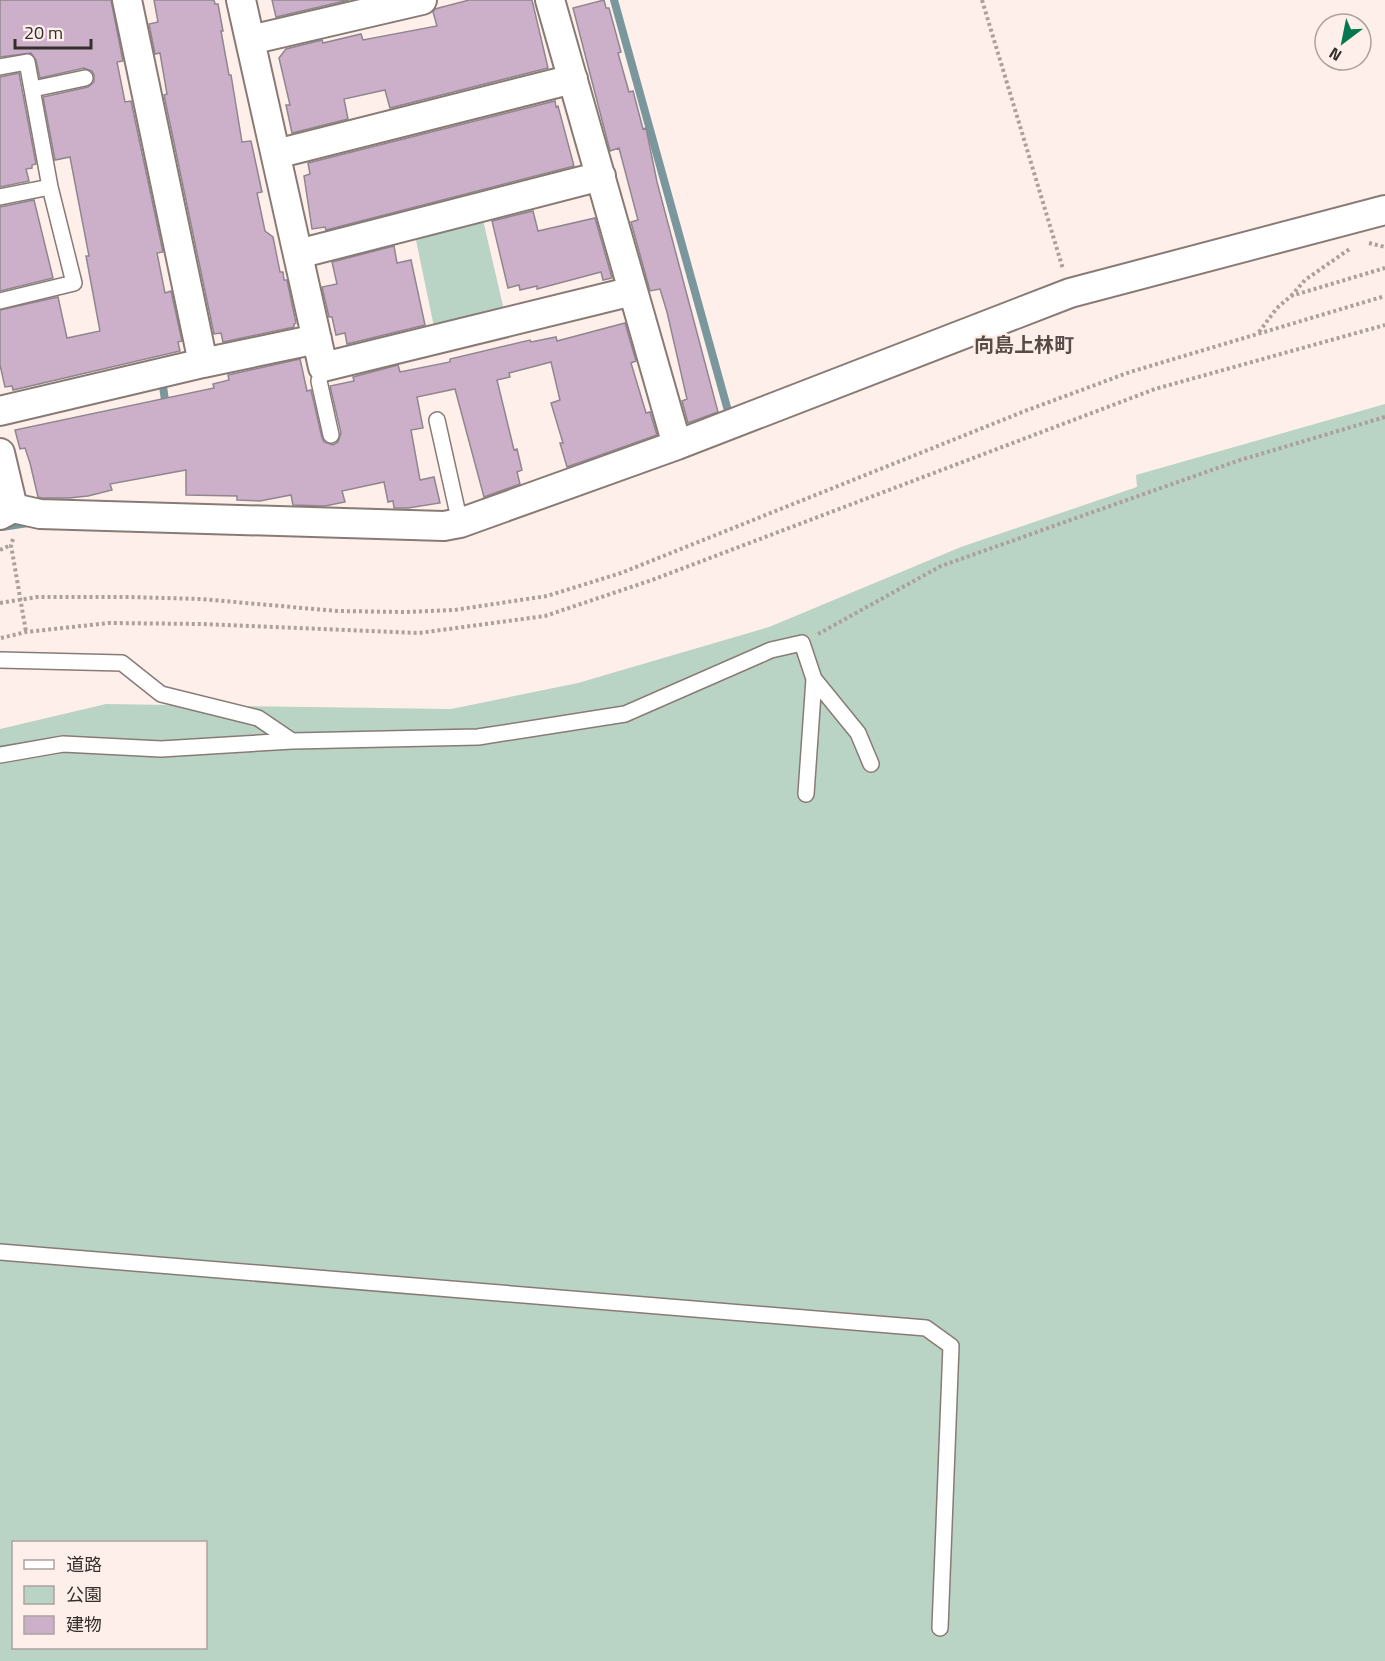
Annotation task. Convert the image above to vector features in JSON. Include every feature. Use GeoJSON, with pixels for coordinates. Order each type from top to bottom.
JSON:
{"type":"FeatureCollection","features":[{"type":"Feature","properties":{"kind":"street"},"geometry":{"type":"LineString","coordinates":[[127,0],[203,363]]}},
{"type":"Feature","properties":{"kind":"street"},"geometry":{"type":"LineString","coordinates":[[241,0],[323,367],[633,291]]}},
{"type":"Feature","properties":{"kind":"street"},"geometry":{"type":"LineString","coordinates":[[250,39],[422,0]]}},
{"type":"Feature","properties":{"kind":"street"},"geometry":{"type":"LineString","coordinates":[[550,0],[677,445]]}},
{"type":"Feature","properties":{"kind":"street"},"geometry":{"type":"LineString","coordinates":[[276,154],[573,79]]}},
{"type":"Feature","properties":{"kind":"street"},"geometry":{"type":"LineString","coordinates":[[298,254],[600,176]]}},
{"type":"Feature","properties":{"kind":"street"},"geometry":{"type":"LineString","coordinates":[[0,453],[7,511],[40,514],[444,526],[460,523],[677,445],[1070,292],[1385,210]]}},
{"type":"Feature","properties":{"kind":"street"},"geometry":{"type":"LineString","coordinates":[[0,411],[203,363],[317,339]]}},
{"type":"Feature","properties":{"kind":"lane"},"geometry":{"type":"LineString","coordinates":[[0,67],[27,62],[50,187],[74,283],[0,301]]}},
{"type":"Feature","properties":{"kind":"lane"},"geometry":{"type":"LineString","coordinates":[[33,89],[85,78]]}},
{"type":"Feature","properties":{"kind":"lane"},"geometry":{"type":"LineString","coordinates":[[0,197],[50,187]]}},
{"type":"Feature","properties":{"kind":"lane"},"geometry":{"type":"LineString","coordinates":[[323,367],[320,381],[331,435]]}},
{"type":"Feature","properties":{"kind":"lane"},"geometry":{"type":"LineString","coordinates":[[437,420],[460,523]]}},
{"type":"Feature","properties":{"kind":"lane"},"geometry":{"type":"LineString","coordinates":[[0,755],[63,744],[161,749],[292,741],[478,737],[624,714],[771,650],[802,643],[814,679],[858,733],[871,764]]}},
{"type":"Feature","properties":{"kind":"lane"},"geometry":{"type":"LineString","coordinates":[[0,660],[122,663],[161,694],[258,718],[292,741]]}},
{"type":"Feature","properties":{"kind":"lane"},"geometry":{"type":"LineString","coordinates":[[806,794],[814,679]]}},
{"type":"Feature","properties":{"kind":"lane"},"geometry":{"type":"LineString","coordinates":[[0,1252],[926,1328],[951,1346],[940,1628]]}},
{"type":"Feature","properties":{"kind":"path"},"geometry":{"type":"LineString","coordinates":[[982,0],[1070,292]]}},
{"type":"Feature","properties":{"kind":"path"},"geometry":{"type":"LineString","coordinates":[[1360,240],[1385,247]]}},
{"type":"Feature","properties":{"kind":"path"},"geometry":{"type":"LineString","coordinates":[[1258,333],[1305,280],[1351,248],[1354,242]]}},
{"type":"Feature","properties":{"kind":"path"},"geometry":{"type":"LineString","coordinates":[[1291,296],[1385,268]]}},
{"type":"Feature","properties":{"kind":"path"},"geometry":{"type":"LineString","coordinates":[[0,603],[37,597],[201,599],[337,611],[404,612],[454,610],[547,596],[621,573],[1090,386],[1385,296]]}},
{"type":"Feature","properties":{"kind":"path"},"geometry":{"type":"LineString","coordinates":[[0,638],[26,632],[109,623],[201,624],[419,633],[545,616],[652,580],[1155,389],[1385,325]]}},
{"type":"Feature","properties":{"kind":"path"},"geometry":{"type":"LineString","coordinates":[[802,643],[941,566],[1237,461],[1385,417]]}},
{"type":"Feature","properties":{"kind":"path"},"geometry":{"type":"LineString","coordinates":[[0,550],[11,544],[26,632]]}},
{"type":"Feature","properties":{"kind":"green space"},"geometry":{"type":"Polygon","coordinates":[[[483,220],[504,310],[434,327],[416,240],[483,220]]]}},
{"type":"Feature","properties":{"kind":"green space"},"geometry":{"type":"Polygon","coordinates":[[[1385,404],[1385,1661],[0,1661],[0,729],[106,704],[451,709],[578,683],[769,627],[961,547],[1137,487],[1136,475],[1385,404]]]}},
{"type":"Feature","properties":{"kind":"building"},"geometry":{"type":"Polygon","coordinates":[[[0,0],[111,0],[123,61],[117,62],[125,102],[131,101],[163,252],[157,253],[165,293],[171,291],[182,341],[178,342],[180,351],[13,390],[12,386],[5,387],[0,365],[0,310],[58,297],[67,338],[100,331],[86,256],[89,256],[70,157],[55,160],[43,97],[88,87],[94,82],[94,75],[92,71],[84,68],[40,78],[36,60],[31,53],[0,57],[0,0]]]}},
{"type":"Feature","properties":{"kind":"building"},"geometry":{"type":"Polygon","coordinates":[[[154,0],[214,0],[215,4],[218,4],[242,142],[251,141],[262,192],[257,193],[265,231],[273,237],[280,272],[283,272],[284,280],[287,280],[296,323],[294,327],[223,342],[221,333],[214,334],[164,95],[167,94],[160,53],[155,54],[149,24],[158,22],[154,0]]]}},
{"type":"Feature","properties":{"kind":"building"},"geometry":{"type":"Polygon","coordinates":[[[272,0],[349,0],[276,17],[272,0]]]}},
{"type":"Feature","properties":{"kind":"building"},"geometry":{"type":"Polygon","coordinates":[[[469,0],[532,0],[548,68],[390,108],[385,90],[344,99],[348,119],[292,133],[286,105],[290,105],[279,58],[286,49],[361,34],[363,40],[437,26],[433,12],[435,9],[469,0]]]}},
{"type":"Feature","properties":{"kind":"building"},"geometry":{"type":"Polygon","coordinates":[[[604,0],[606,8],[609,8],[621,52],[618,53],[629,92],[633,91],[643,129],[646,128],[657,182],[718,412],[688,423],[682,401],[687,399],[667,312],[660,289],[650,291],[631,222],[638,220],[619,148],[610,151],[573,8],[604,0]]]}},
{"type":"Feature","properties":{"kind":"building"},"geometry":{"type":"Polygon","coordinates":[[[19,73],[36,164],[26,169],[29,181],[0,187],[0,77],[19,73]]]}},
{"type":"Feature","properties":{"kind":"building"},"geometry":{"type":"Polygon","coordinates":[[[555,101],[574,166],[326,230],[325,227],[312,229],[304,176],[310,174],[308,163],[555,101]]]}},
{"type":"Feature","properties":{"kind":"building"},"geometry":{"type":"Polygon","coordinates":[[[34,200],[53,278],[0,291],[0,207],[34,200]]]}},
{"type":"Feature","properties":{"kind":"building"},"geometry":{"type":"Polygon","coordinates":[[[533,211],[538,231],[595,218],[612,278],[603,280],[601,272],[537,289],[537,286],[520,290],[519,285],[508,288],[492,221],[533,211]]]}},
{"type":"Feature","properties":{"kind":"building"},"geometry":{"type":"Polygon","coordinates":[[[394,246],[397,263],[411,260],[425,325],[347,344],[345,333],[336,335],[322,287],[337,284],[332,262],[394,246]]]}},
{"type":"Feature","properties":{"kind":"building"},"geometry":{"type":"Polygon","coordinates":[[[625,323],[636,361],[631,363],[646,413],[650,412],[657,435],[567,467],[560,443],[563,443],[551,403],[560,400],[551,362],[509,373],[510,377],[497,380],[514,450],[517,449],[522,470],[517,472],[520,484],[484,497],[455,389],[417,397],[423,428],[411,430],[420,480],[434,477],[440,503],[408,508],[394,508],[393,501],[388,502],[384,482],[342,491],[345,502],[325,506],[293,505],[291,495],[260,501],[237,500],[237,496],[186,495],[186,470],[110,484],[112,490],[88,496],[42,498],[38,497],[25,448],[20,449],[15,430],[214,388],[213,384],[229,380],[228,375],[300,359],[307,391],[311,390],[322,438],[324,442],[333,445],[338,442],[341,433],[330,386],[354,381],[353,377],[398,365],[400,372],[450,362],[450,359],[530,340],[531,342],[556,337],[557,341],[625,323]]]}},
{"type":"Feature","properties":{"kind":"waterway"},"geometry":{"type":"LineString","coordinates":[[614,0],[730,418]]}},
{"type":"Feature","properties":{"kind":"waterway"},"geometry":{"type":"LineString","coordinates":[[163,386],[166,408]]}},
{"type":"Feature","properties":{"kind":"waterway"},"geometry":{"type":"LineString","coordinates":[[2,527],[28,523]]}},
{"type":"Feature","properties":{"kind":"district","name":"向島上林町"},"geometry":{"type":"Point","coordinates":[1024,344]}}]}
